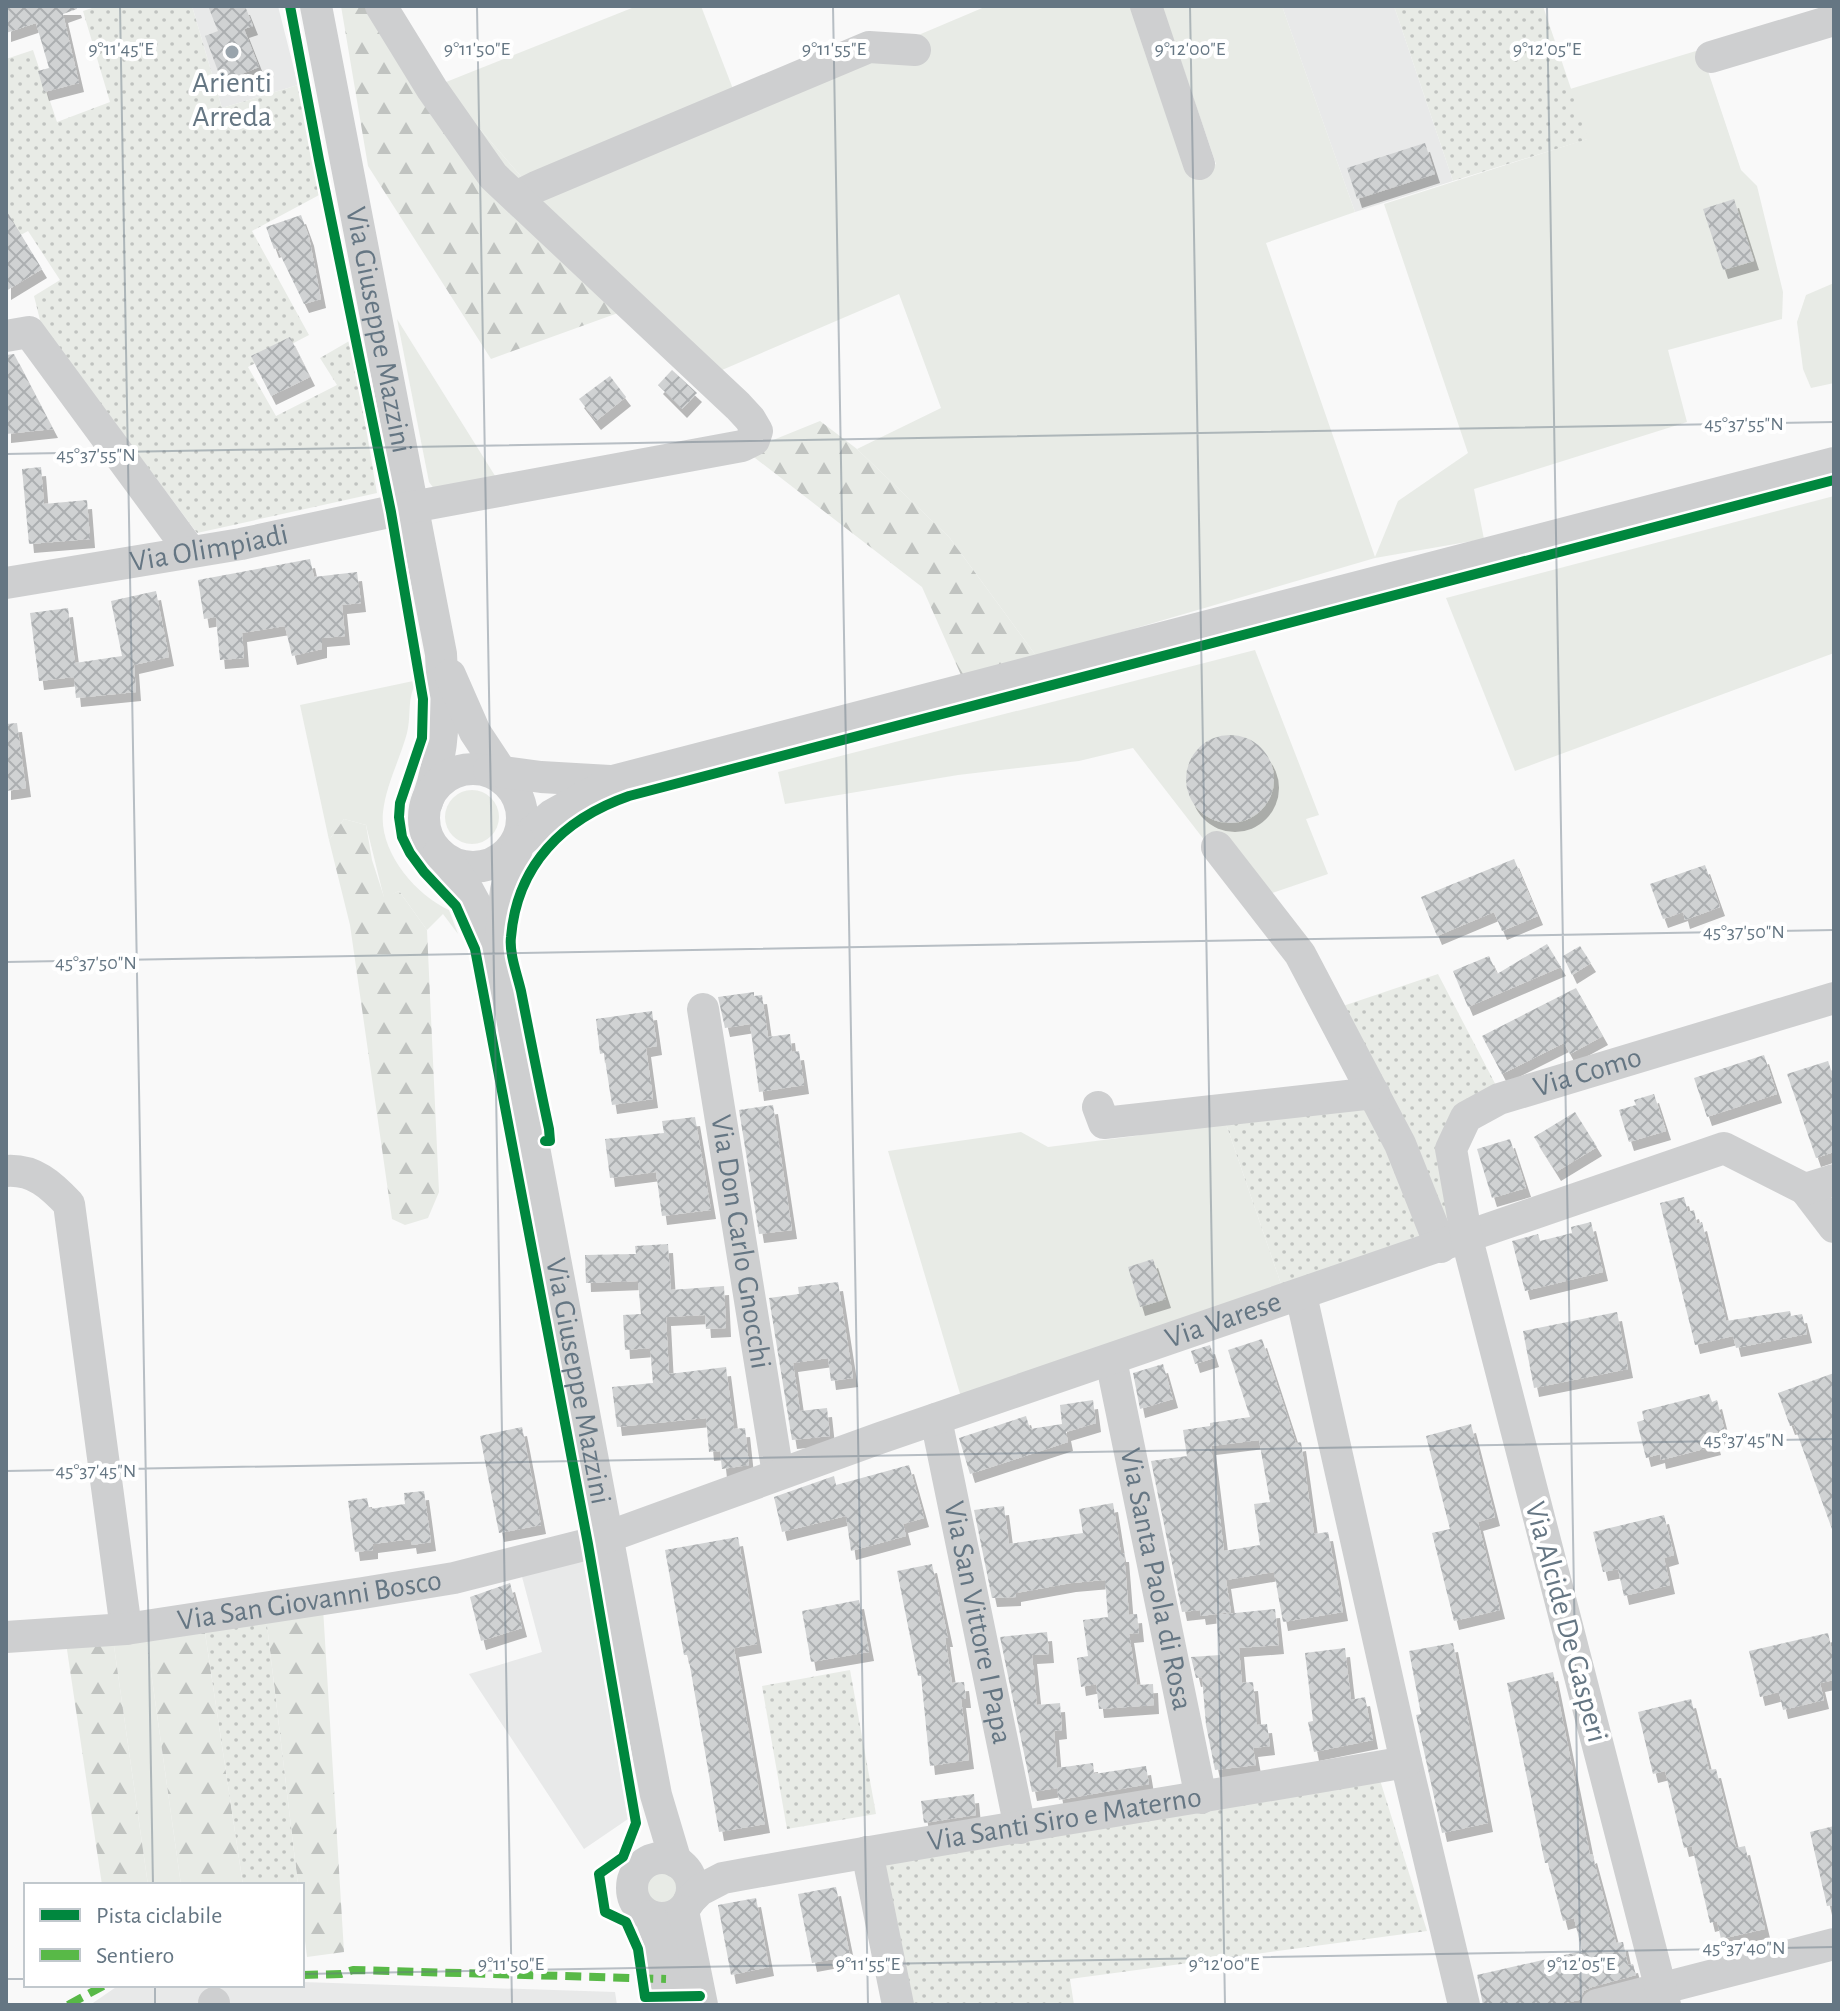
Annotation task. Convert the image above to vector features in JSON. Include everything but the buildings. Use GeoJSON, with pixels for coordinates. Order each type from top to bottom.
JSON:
{"type":"FeatureCollection","features":[{"type":"Feature","properties":{"kind":"street","name":"Via Giuseppe Mazzini"},"geometry":{"type":"LineString","coordinates":[[316,6],[441,654],[443,734],[438,767],[427,802]]}},
{"type":"Feature","properties":{"kind":"street"},"geometry":{"type":"LineString","coordinates":[[381,6],[432,89],[493,176],[522,203]]}},
{"type":"Feature","properties":{"kind":"street"},"geometry":{"type":"LineString","coordinates":[[1146,6],[1199,164]]}},
{"type":"Feature","properties":{"kind":"street"},"geometry":{"type":"LineString","coordinates":[[1711,57],[1834,20]]}},
{"type":"Feature","properties":{"kind":"street"},"geometry":{"type":"LineString","coordinates":[[522,203],[524,193],[536,187],[869,47],[915,50]]}},
{"type":"Feature","properties":{"kind":"street","name":"Via Olimpiadi"},"geometry":{"type":"LineString","coordinates":[[6,583],[264,539],[412,507],[742,446],[754,440],[757,431],[744,413],[522,203]]}},
{"type":"Feature","properties":{"kind":"street"},"geometry":{"type":"LineString","coordinates":[[6,336],[29,332],[190,551]]}},
{"type":"Feature","properties":{"kind":"street"},"geometry":{"type":"LineString","coordinates":[[613,781],[497,775],[462,770],[447,776],[434,788],[424,815],[426,832],[439,853],[455,864],[476,867],[491,864],[552,815],[613,781],[1834,463]]}},
{"type":"Feature","properties":{"kind":"street","name":"Via Giuseppe Mazzini"},"geometry":{"type":"LineString","coordinates":[[441,654],[461,705],[497,775]]}},
{"type":"Feature","properties":{"kind":"street"},"geometry":{"type":"LineString","coordinates":[[497,775],[522,807],[516,842]]}},
{"type":"Feature","properties":{"kind":"street","name":"Via Giuseppe Mazzini"},"geometry":{"type":"LineString","coordinates":[[500,967],[501,920],[516,842]]}},
{"type":"Feature","properties":{"kind":"street"},"geometry":{"type":"LineString","coordinates":[[1217,847],[1300,954],[1454,1243]]}},
{"type":"Feature","properties":{"kind":"street","name":"Via Giuseppe Mazzini"},"geometry":{"type":"LineString","coordinates":[[439,853],[468,888],[491,938],[500,967],[656,1795],[680,1864]]}},
{"type":"Feature","properties":{"kind":"street","name":"Via Como"},"geometry":{"type":"LineString","coordinates":[[1454,1243],[1451,1149],[1466,1117],[1499,1099],[1834,998]]}},
{"type":"Feature","properties":{"kind":"street","name":"Via Don Carlo Gnocchi"},"geometry":{"type":"LineString","coordinates":[[703,1009],[778,1474]]}},
{"type":"Feature","properties":{"kind":"street"},"geometry":{"type":"LineString","coordinates":[[1098,1107],[1104,1123],[1374,1093]]}},
{"type":"Feature","properties":{"kind":"street","name":"Via Varese"},"geometry":{"type":"LineString","coordinates":[[608,1538],[778,1474],[1724,1148],[1820,1185]]}},
{"type":"Feature","properties":{"kind":"street"},"geometry":{"type":"LineString","coordinates":[[6,1171],[28,1173],[44,1181],[69,1204],[126,1629]]}},
{"type":"Feature","properties":{"kind":"street"},"geometry":{"type":"LineString","coordinates":[[1820,1185],[1834,1227]]}},
{"type":"Feature","properties":{"kind":"street","name":"Via Alcide De Gasperi"},"geometry":{"type":"LineString","coordinates":[[1454,1243],[1663,1996]]}},
{"type":"Feature","properties":{"kind":"street"},"geometry":{"type":"LineString","coordinates":[[1301,1295],[1464,2005]]}},
{"type":"Feature","properties":{"kind":"street","name":"Via Santa Paola di Rosa"},"geometry":{"type":"LineString","coordinates":[[1111,1360],[1201,1798]]}},
{"type":"Feature","properties":{"kind":"street","name":"Via San Vittore I Papa"},"geometry":{"type":"LineString","coordinates":[[936,1419],[1020,1828]]}},
{"type":"Feature","properties":{"kind":"street","name":"Via San Giovanni Bosco"},"geometry":{"type":"LineString","coordinates":[[6,1637],[126,1629],[454,1578],[608,1538]]}},
{"type":"Feature","properties":{"kind":"street","name":"Via Santi Siro e Materno"},"geometry":{"type":"LineString","coordinates":[[686,1906],[700,1890],[723,1878],[1406,1762]]}},
{"type":"Feature","properties":{"kind":"street","name":"Via Giuseppe Mazzini"},"geometry":{"type":"LineString","coordinates":[[643,1866],[656,1795]]}},
{"type":"Feature","properties":{"kind":"street"},"geometry":{"type":"LineString","coordinates":[[867,1852],[898,2005]]}},
{"type":"Feature","properties":{"kind":"street"},"geometry":{"type":"LineString","coordinates":[[686,1906],[673,1917],[650,1916],[640,1908],[634,1896],[632,1886],[636,1875],[643,1866],[656,1859],[680,1864],[690,1877],[692,1889],[686,1906],[702,2005]]}},
{"type":"Feature","properties":{"kind":"street","name":"Via Santi Siro e Materno"},"geometry":{"type":"LineString","coordinates":[[680,1864],[723,1878]]}},
{"type":"Feature","properties":{"kind":"street"},"geometry":{"type":"LineString","coordinates":[[650,1916],[660,1942],[670,2005]]}},
{"type":"Feature","properties":{"kind":"street"},"geometry":{"type":"LineString","coordinates":[[1597,2005],[1663,1996],[1834,1944]]}},
{"type":"Feature","properties":{"kind":"shaded area"},"geometry":{"type":"Polygon","coordinates":[[[192,6],[278,6],[298,85],[222,108],[192,6]]]}},
{"type":"Feature","properties":{"kind":"shaded area"},"geometry":{"type":"Polygon","coordinates":[[[1282,6],[1394,6],[1453,181],[1355,212],[1282,6]]]}},
{"type":"Feature","properties":{"kind":"shaded area"},"geometry":{"type":"Polygon","coordinates":[[[583,1556],[628,1819],[584,1849],[469,1674],[542,1652],[521,1573],[583,1556]]]}},
{"type":"Feature","properties":{"kind":"shaded area"},"geometry":{"type":"Polygon","coordinates":[[[304,1982],[615,1992],[617,2005],[90,2005],[116,1987],[304,1987],[304,1982]]]}},
{"type":"Feature","properties":{"kind":"green space"},"geometry":{"type":"Polygon","coordinates":[[[98,6],[192,6],[222,108],[298,85],[321,194],[252,231],[309,335],[248,367],[276,416],[337,385],[320,358],[351,340],[377,493],[197,533],[41,324],[34,296],[60,280],[28,231],[6,243],[6,59],[33,50],[57,122],[110,102],[83,11],[98,6]]]}},
{"type":"Feature","properties":{"kind":"green space"},"geometry":{"type":"Polygon","coordinates":[[[341,6],[398,6],[441,84],[524,180],[618,313],[491,359],[368,166],[341,6]]]}},
{"type":"Feature","properties":{"kind":"green space"},"geometry":{"type":"Polygon","coordinates":[[[637,6],[701,6],[733,89],[524,180],[441,84],[637,6]]]}},
{"type":"Feature","properties":{"kind":"green space"},"geometry":{"type":"Polygon","coordinates":[[[987,6],[1139,6],[1200,173],[1216,164],[1162,6],[1282,6],[1355,212],[1266,243],[1375,557],[1398,501],[1468,453],[1384,204],[1587,139],[1570,89],[1696,51],[1707,68],[1741,170],[1757,186],[1783,292],[1782,319],[1668,350],[1687,422],[1474,489],[1484,539],[1375,558],[1037,657],[949,537],[857,449],[941,408],[899,294],[722,370],[534,198],[987,6]]]}},
{"type":"Feature","properties":{"kind":"green space"},"geometry":{"type":"Polygon","coordinates":[[[1394,6],[1543,6],[1588,139],[1453,181],[1394,6]]]}},
{"type":"Feature","properties":{"kind":"green space"},"geometry":{"type":"Polygon","coordinates":[[[1834,283],[1834,383],[1811,388],[1803,369],[1797,322],[1806,295],[1834,283]]]}},
{"type":"Feature","properties":{"kind":"green space"},"geometry":{"type":"Polygon","coordinates":[[[397,319],[497,479],[435,490],[429,482],[397,319]]]}},
{"type":"Feature","properties":{"kind":"green space"},"geometry":{"type":"Polygon","coordinates":[[[820,421],[857,449],[949,537],[1037,657],[961,675],[922,587],[746,451],[820,421]]]}},
{"type":"Feature","properties":{"kind":"green space"},"geometry":{"type":"Polygon","coordinates":[[[1834,496],[1834,653],[1515,771],[1446,598],[1834,496]]]}},
{"type":"Feature","properties":{"kind":"green space"},"geometry":{"type":"Polygon","coordinates":[[[1255,650],[1319,815],[1306,819],[1328,874],[1263,896],[1212,850],[1133,748],[1079,761],[958,775],[785,804],[778,772],[1255,650]]]}},
{"type":"Feature","properties":{"kind":"green space"},"geometry":{"type":"Polygon","coordinates":[[[418,680],[411,699],[407,733],[385,802],[383,827],[393,856],[402,870],[424,894],[449,910],[458,934],[443,914],[427,930],[399,891],[384,898],[366,825],[344,819],[329,840],[300,705],[418,680]]]}},
{"type":"Feature","properties":{"kind":"green space"},"geometry":{"type":"Polygon","coordinates":[[[472,790],[483,792],[491,798],[497,806],[497,828],[491,836],[483,842],[472,844],[461,842],[453,836],[447,828],[445,817],[447,806],[453,798],[461,792],[472,790]]]}},
{"type":"Feature","properties":{"kind":"green space"},"geometry":{"type":"Polygon","coordinates":[[[344,819],[366,825],[372,860],[384,897],[399,891],[427,930],[439,1192],[428,1218],[405,1225],[392,1219],[350,925],[329,840],[344,819]]]}},
{"type":"Feature","properties":{"kind":"green space"},"geometry":{"type":"Polygon","coordinates":[[[1438,974],[1501,1095],[1464,1109],[1453,1230],[1443,1233],[1337,1008],[1438,974]]]}},
{"type":"Feature","properties":{"kind":"green space"},"geometry":{"type":"Polygon","coordinates":[[[1372,1100],[1429,1237],[1282,1287],[1224,1118],[1372,1100]]]}},
{"type":"Feature","properties":{"kind":"green space"},"geometry":{"type":"Polygon","coordinates":[[[1224,1118],[1282,1287],[961,1397],[888,1151],[1021,1132],[1048,1147],[1135,1136],[1224,1118]]]}},
{"type":"Feature","properties":{"kind":"green space"},"geometry":{"type":"Polygon","coordinates":[[[323,1608],[344,1952],[307,1957],[304,1883],[298,1883],[266,1617],[323,1608]]]}},
{"type":"Feature","properties":{"kind":"green space"},"geometry":{"type":"Polygon","coordinates":[[[266,1617],[298,1883],[243,1883],[204,1626],[266,1617]]]}},
{"type":"Feature","properties":{"kind":"green space"},"geometry":{"type":"Polygon","coordinates":[[[204,1626],[243,1883],[181,1883],[146,1636],[204,1626]]]}},
{"type":"Feature","properties":{"kind":"green space"},"geometry":{"type":"Polygon","coordinates":[[[146,1636],[181,1883],[148,1883],[113,1639],[146,1636]]]}},
{"type":"Feature","properties":{"kind":"green space"},"geometry":{"type":"Polygon","coordinates":[[[113,1639],[148,1883],[102,1883],[66,1643],[113,1639]]]}},
{"type":"Feature","properties":{"kind":"green space"},"geometry":{"type":"Polygon","coordinates":[[[850,1670],[876,1814],[787,1829],[762,1686],[850,1670]]]}},
{"type":"Feature","properties":{"kind":"green space"},"geometry":{"type":"Polygon","coordinates":[[[1380,1780],[1427,1931],[1070,1979],[1074,2005],[913,2005],[882,1863],[1380,1780]]]}},
{"type":"Feature","properties":{"kind":"green space"},"geometry":{"type":"Polygon","coordinates":[[[666,1866],[681,1877],[684,1886],[669,1908],[649,1903],[642,1890],[647,1875],[666,1866]]]}},
{"type":"Feature","properties":{"kind":"marked path"},"geometry":{"type":"LineString","coordinates":[[304,1975],[341,1974],[353,1970],[666,1979]]}},
{"type":"Feature","properties":{"kind":"marked path"},"geometry":{"type":"LineString","coordinates":[[68,2005],[101,1987]]}},
{"type":"Feature","properties":{"kind":"cycle path"},"geometry":{"type":"LineString","coordinates":[[290,6],[391,512],[423,699],[422,738],[400,803],[402,837],[424,872],[456,906],[475,949],[588,1544],[636,1823],[623,1857],[599,1874],[605,1912],[626,1922],[638,1949],[645,1997],[700,1996]]}},
{"type":"Feature","properties":{"kind":"cycle path"},"geometry":{"type":"LineString","coordinates":[[545,1141],[550,1141],[549,1129],[511,950],[515,911],[523,888],[548,848],[564,832],[605,806],[629,796],[1834,480]]}},
{"type":"Feature","properties":{"kind":"place","name":"Arienti Arreda"},"geometry":{"type":"Point","coordinates":[232,52]}}]}
